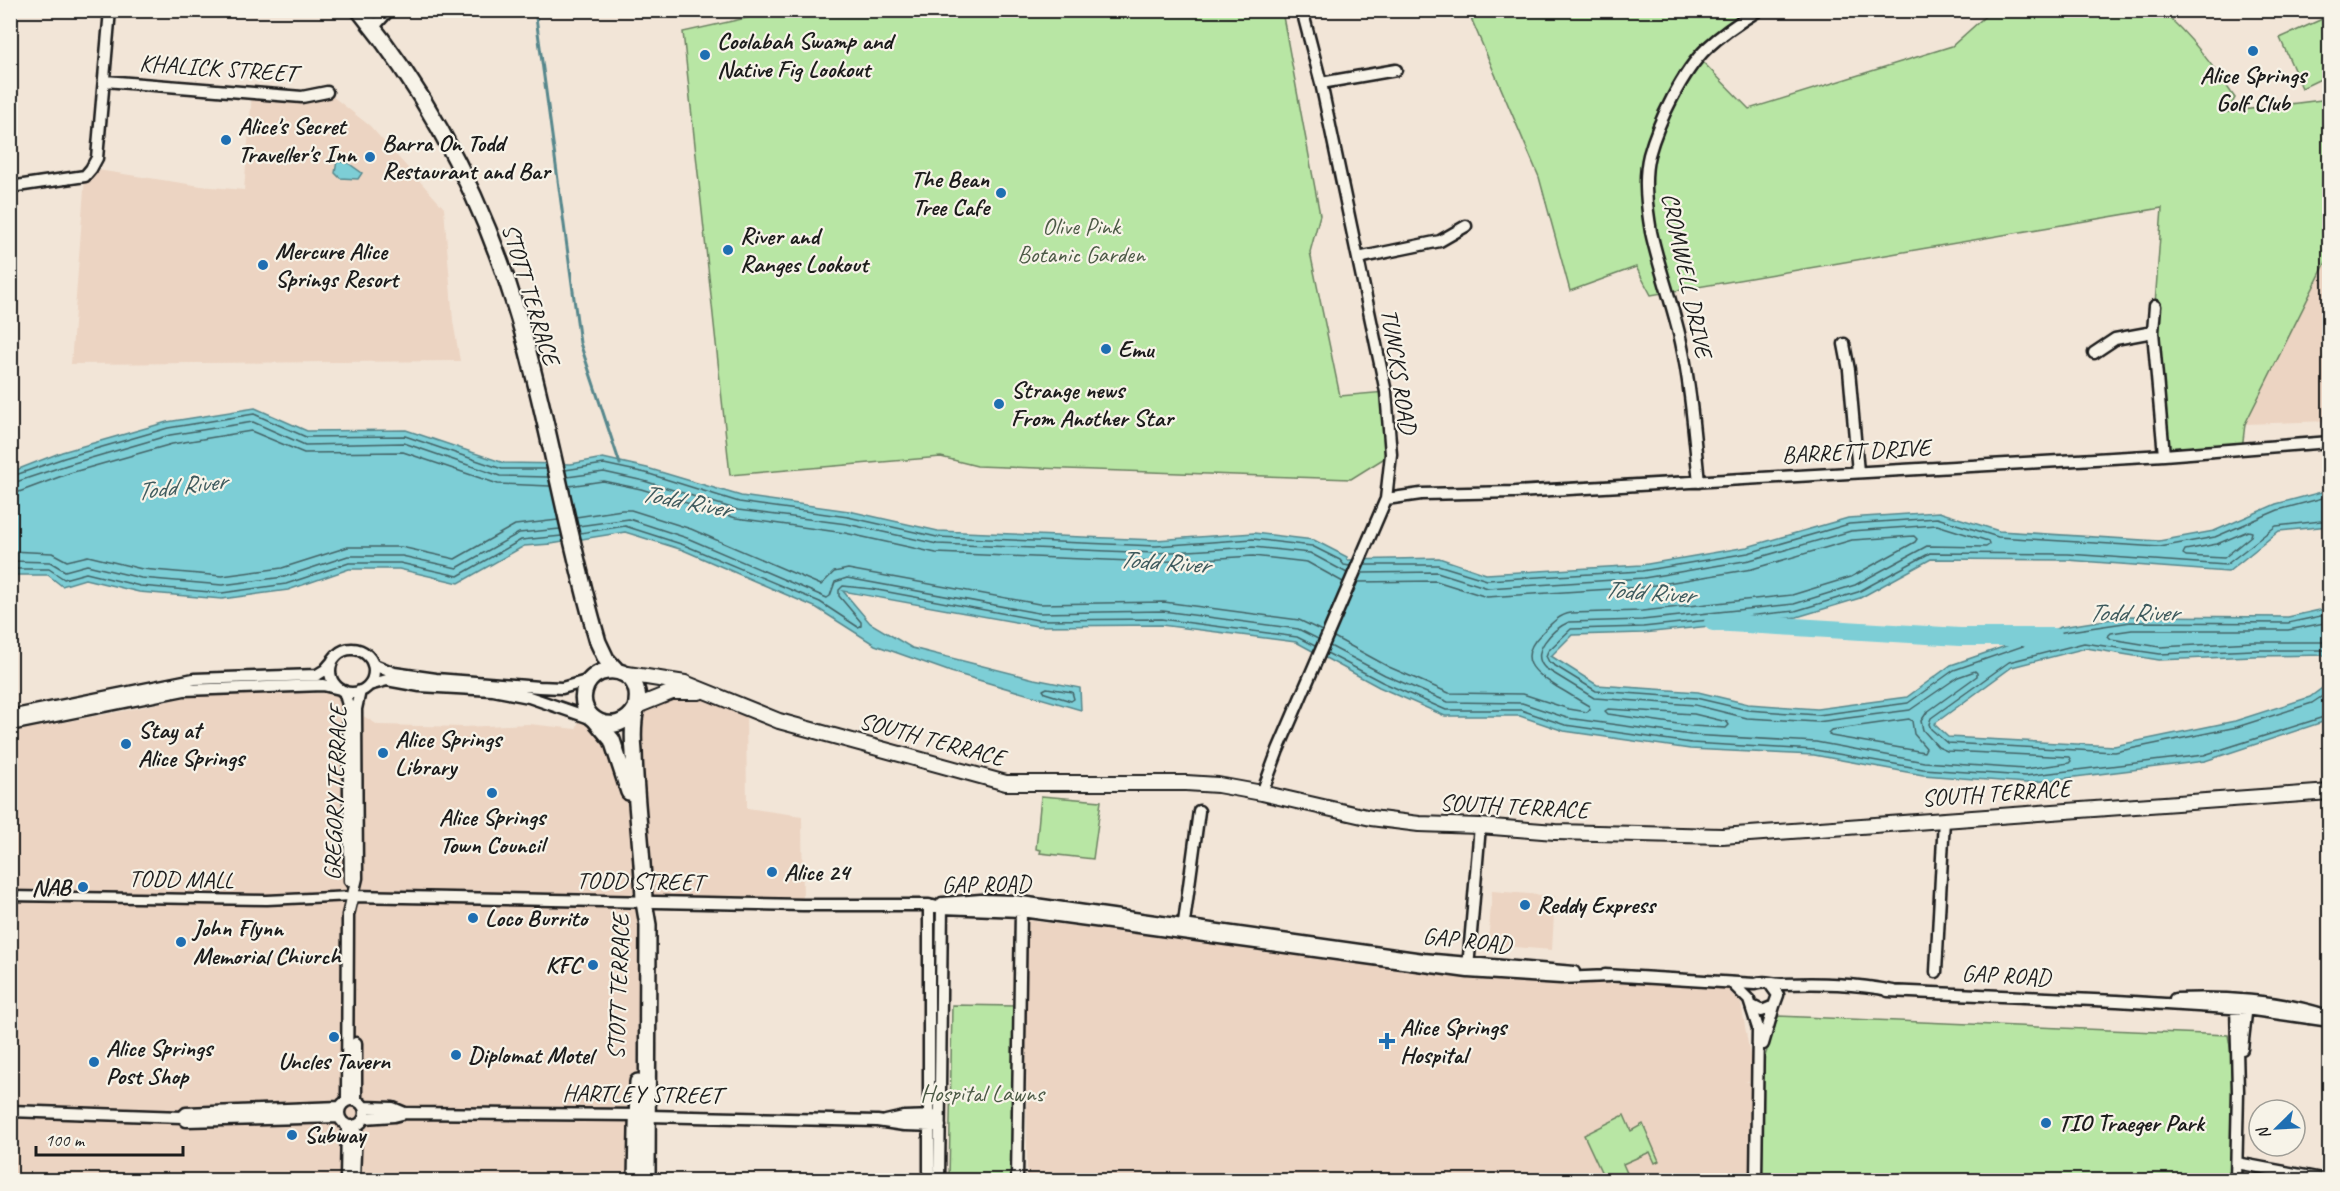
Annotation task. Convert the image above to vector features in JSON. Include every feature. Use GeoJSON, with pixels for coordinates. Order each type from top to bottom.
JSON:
{"type":"FeatureCollection","features":[{"type":"Feature","properties":{"kind":"main road","name":"STOTT TERRACE"},"geometry":{"type":"LineString","coordinates":[[359,10],[428,109],[485,220],[519,320],[591,620],[602,652],[619,672]]}},
{"type":"Feature","properties":{"kind":"main road","name":"STOTT TERRACE"},"geometry":{"type":"LineString","coordinates":[[590,680],[591,620]]}},
{"type":"Feature","properties":{"kind":"main road"},"geometry":{"type":"LineString","coordinates":[[603,672],[619,672],[628,677],[637,690],[636,707],[627,720],[611,725],[595,720],[584,703],[584,695],[590,680],[603,672]]}},
{"type":"Feature","properties":{"kind":"main road","name":"STOTT TERRACE"},"geometry":{"type":"LineString","coordinates":[[636,707],[634,753],[644,902],[648,925],[643,1115],[636,1180]]}},
{"type":"Feature","properties":{"kind":"main road","name":"STOTT TERRACE"},"geometry":{"type":"LineString","coordinates":[[595,720],[612,740],[620,761],[641,842]]}},
{"type":"Feature","properties":{"kind":"main road","name":"STOTT TERRACE"},"geometry":{"type":"LineString","coordinates":[[643,1115],[647,1180]]}},
{"type":"Feature","properties":{"kind":"street"},"geometry":{"type":"LineString","coordinates":[[10,187],[85,176],[91,169],[97,158],[110,10]]}},
{"type":"Feature","properties":{"kind":"street"},"geometry":{"type":"LineString","coordinates":[[373,28],[389,10]]}},
{"type":"Feature","properties":{"kind":"street","name":"TUNCKS ROAD"},"geometry":{"type":"LineString","coordinates":[[1262,793],[1386,499],[1391,454],[1386,392],[1322,84],[1302,10]]}},
{"type":"Feature","properties":{"kind":"street","name":"CROMWELL DRIVE"},"geometry":{"type":"LineString","coordinates":[[1699,482],[1690,386],[1651,231],[1647,199],[1647,167],[1649,154],[1668,108],[1699,58],[1722,35],[1759,10]]}},
{"type":"Feature","properties":{"kind":"street"},"geometry":{"type":"LineString","coordinates":[[1322,84],[1396,70]]}},
{"type":"Feature","properties":{"kind":"street","name":"KHALICK STREET"},"geometry":{"type":"LineString","coordinates":[[105,81],[302,97],[327,92]]}},
{"type":"Feature","properties":{"kind":"street"},"geometry":{"type":"LineString","coordinates":[[1358,258],[1440,241],[1466,226]]}},
{"type":"Feature","properties":{"kind":"street"},"geometry":{"type":"LineString","coordinates":[[2155,306],[2154,332],[2164,455]]}},
{"type":"Feature","properties":{"kind":"street"},"geometry":{"type":"LineString","coordinates":[[2094,352],[2115,339],[2154,332]]}},
{"type":"Feature","properties":{"kind":"street"},"geometry":{"type":"LineString","coordinates":[[1844,344],[1849,370],[1858,472]]}},
{"type":"Feature","properties":{"kind":"street","name":"BARRETT DRIVE"},"geometry":{"type":"LineString","coordinates":[[1386,499],[1421,494],[1515,492],[2164,455],[2330,442]]}},
{"type":"Feature","properties":{"kind":"street"},"geometry":{"type":"LineString","coordinates":[[10,716],[194,679],[317,675],[326,670],[344,650],[356,649],[368,655],[374,665],[374,676],[364,688]]}},
{"type":"Feature","properties":{"kind":"street"},"geometry":{"type":"LineString","coordinates":[[332,662],[330,674],[335,685],[342,690]]}},
{"type":"Feature","properties":{"kind":"street"},"geometry":{"type":"LineString","coordinates":[[374,665],[394,673],[436,679],[539,687],[562,688],[590,680]]}},
{"type":"Feature","properties":{"kind":"street","name":"SOUTH TERRACE"},"geometry":{"type":"LineString","coordinates":[[619,672],[685,683],[778,721],[1006,783],[1218,785],[1371,818],[1419,824],[1555,832],[1722,836],[2330,792]]}},
{"type":"Feature","properties":{"kind":"street"},"geometry":{"type":"LineString","coordinates":[[10,725],[184,690],[323,685],[342,690],[364,688],[387,680],[428,687],[493,690],[529,697],[595,720]]}},
{"type":"Feature","properties":{"kind":"street","name":"GREGORY TERRACE"},"geometry":{"type":"LineString","coordinates":[[352,896],[357,878],[356,709],[364,688]]}},
{"type":"Feature","properties":{"kind":"street","name":"GREGORY TERRACE"},"geometry":{"type":"LineString","coordinates":[[342,690],[348,705],[350,877],[355,915],[352,1112],[354,1180]]}},
{"type":"Feature","properties":{"kind":"street","name":"SOUTH TERRACE"},"geometry":{"type":"LineString","coordinates":[[636,707],[672,692],[713,693]]}},
{"type":"Feature","properties":{"kind":"street"},"geometry":{"type":"LineString","coordinates":[[1183,929],[1199,811]]}},
{"type":"Feature","properties":{"kind":"street"},"geometry":{"type":"LineString","coordinates":[[1936,972],[1944,819]]}},
{"type":"Feature","properties":{"kind":"street"},"geometry":{"type":"LineString","coordinates":[[1468,967],[1480,826]]}},
{"type":"Feature","properties":{"kind":"street","name":"TODD MALL"},"geometry":{"type":"LineString","coordinates":[[10,896],[267,900],[352,896]]}},
{"type":"Feature","properties":{"kind":"street","name":"TODD STREET"},"geometry":{"type":"LineString","coordinates":[[352,896],[929,905]]}},
{"type":"Feature","properties":{"kind":"street","name":"GAP ROAD"},"geometry":{"type":"LineString","coordinates":[[942,906],[981,900],[1014,902],[1214,934],[1561,978],[1610,976],[1755,984],[1761,982],[1770,984],[1804,982],[1858,984],[1893,991]]}},
{"type":"Feature","properties":{"kind":"street"},"geometry":{"type":"LineString","coordinates":[[929,905],[934,1121],[939,1180]]}},
{"type":"Feature","properties":{"kind":"street","name":"GAP ROAD"},"geometry":{"type":"LineString","coordinates":[[929,905],[1021,911],[1183,929]]}},
{"type":"Feature","properties":{"kind":"street"},"geometry":{"type":"LineString","coordinates":[[929,1180],[934,1121],[942,906]]}},
{"type":"Feature","properties":{"kind":"street"},"geometry":{"type":"LineString","coordinates":[[1017,1180],[1021,911]]}},
{"type":"Feature","properties":{"kind":"street"},"geometry":{"type":"LineString","coordinates":[[1732,982],[1750,1003],[1762,1011],[1791,991],[1805,987]]}},
{"type":"Feature","properties":{"kind":"street"},"geometry":{"type":"LineString","coordinates":[[1755,984],[1750,990],[1750,1003],[1758,1028],[1756,1180]]}},
{"type":"Feature","properties":{"kind":"street"},"geometry":{"type":"LineString","coordinates":[[1758,1064],[1776,1003],[1777,990],[1770,984]]}},
{"type":"Feature","properties":{"kind":"street","name":"GAP ROAD"},"geometry":{"type":"LineString","coordinates":[[1783,984],[1805,987],[2117,1001],[2287,1006],[2330,1016]]}},
{"type":"Feature","properties":{"kind":"street"},"geometry":{"type":"LineString","coordinates":[[2236,1180],[2241,1005]]}},
{"type":"Feature","properties":{"kind":"street","name":"GAP ROAD"},"geometry":{"type":"LineString","coordinates":[[2241,1005],[2330,1021]]}},
{"type":"Feature","properties":{"kind":"street","name":"HARTLEY STREET"},"geometry":{"type":"LineString","coordinates":[[10,1111],[182,1117],[186,1121],[352,1112],[394,1116],[406,1113],[643,1115],[877,1122],[934,1121]]}},
{"type":"Feature","properties":{"kind":"street","name":"GREGORY TERRACE"},"geometry":{"type":"LineString","coordinates":[[346,1180],[352,1112]]}},
{"type":"Feature","properties":{"kind":"street"},"geometry":{"type":"LineString","coordinates":[[2237,1163],[2327,1180]]}},
{"type":"Feature","properties":{"kind":"shaded area","name":"Mercure Alice Springs Resort"},"geometry":{"type":"Polygon","coordinates":[[[327,92],[370,126],[444,208],[453,321],[460,361],[71,364],[85,176],[91,169],[201,186],[244,190],[252,94],[327,92]]]}},
{"type":"Feature","properties":{"kind":"shaded area"},"geometry":{"type":"Polygon","coordinates":[[[2329,256],[2329,421],[2245,424],[2329,256]]]}},
{"type":"Feature","properties":{"kind":"shaded area"},"geometry":{"type":"Polygon","coordinates":[[[694,691],[746,707],[747,808],[802,816],[803,905],[644,902],[639,925],[636,1180],[11,1180],[11,732],[139,708],[197,694],[335,693],[344,704],[378,725],[464,727],[529,724],[576,729],[581,715],[591,716],[625,774],[637,706],[694,691]]]}},
{"type":"Feature","properties":{"kind":"shaded area"},"geometry":{"type":"Polygon","coordinates":[[[1492,891],[1555,896],[1552,950],[1488,945],[1492,891]]]}},
{"type":"Feature","properties":{"kind":"shaded area","name":"Alice Springs Hospital"},"geometry":{"type":"Polygon","coordinates":[[[1026,920],[1456,975],[1560,982],[1724,986],[1741,1003],[1754,1079],[1745,1082],[1757,1081],[1756,1180],[1027,1180],[1026,920]]]}},
{"type":"Feature","properties":{"kind":"green space","name":"Olive Pink Botanic Garden"},"geometry":{"type":"Polygon","coordinates":[[[782,10],[1282,11],[1320,215],[1310,252],[1340,396],[1386,392],[1391,454],[1351,479],[977,466],[941,457],[730,475],[683,32],[782,10]]]}},
{"type":"Feature","properties":{"kind":"green space","name":"Alice Springs Golf Club"},"geometry":{"type":"Polygon","coordinates":[[[1468,11],[1759,11],[1699,58],[1749,109],[1952,46],[1991,11],[2162,11],[2201,52],[2235,98],[2227,112],[2329,99],[2329,256],[2245,424],[2242,449],[2164,455],[2153,332],[2162,208],[1651,295],[1636,267],[1570,291],[1539,177],[1468,11]]]}},
{"type":"Feature","properties":{"kind":"green space"},"geometry":{"type":"Polygon","coordinates":[[[2329,16],[2329,75],[2302,88],[2280,38],[2329,16]]]}},
{"type":"Feature","properties":{"kind":"green space"},"geometry":{"type":"Polygon","coordinates":[[[1041,796],[1101,801],[1093,859],[1040,853],[1041,850],[1036,849],[1041,796]]]}},
{"type":"Feature","properties":{"kind":"green space","name":"Hospital Lawns"},"geometry":{"type":"Polygon","coordinates":[[[952,1005],[1016,1006],[1013,1180],[949,1180],[952,1005]]]}},
{"type":"Feature","properties":{"kind":"green space"},"geometry":{"type":"Polygon","coordinates":[[[1778,1016],[2228,1035],[2238,1091],[2236,1180],[1756,1180],[1757,1081],[1778,1016]]]}},
{"type":"Feature","properties":{"kind":"green space"},"geometry":{"type":"Polygon","coordinates":[[[1624,1115],[1631,1131],[1643,1124],[1659,1161],[1655,1163],[1650,1152],[1623,1164],[1627,1173],[1615,1180],[1605,1180],[1584,1135],[1624,1115]]]}},
{"type":"Feature","properties":{"kind":"water"},"geometry":{"type":"Polygon","coordinates":[[[337,161],[348,163],[362,173],[358,179],[340,178],[335,173],[337,161]]]}},
{"type":"Feature","properties":{"kind":"water"},"geometry":{"type":"Polygon","coordinates":[[[255,408],[307,431],[406,430],[504,463],[571,464],[603,458],[647,468],[741,496],[849,511],[938,531],[1156,540],[1254,533],[1314,540],[1347,557],[1347,560],[1439,558],[1486,574],[1642,565],[1747,547],[1848,518],[1939,512],[1999,531],[2159,541],[2214,531],[2276,504],[2329,490],[2329,526],[2279,531],[2228,572],[2067,560],[1931,559],[1860,598],[1797,617],[1643,633],[1572,635],[1551,656],[1597,685],[1698,692],[1748,704],[1817,709],[1907,697],[1951,665],[2061,627],[2131,616],[2288,617],[2329,608],[2329,655],[2159,660],[2086,648],[2012,667],[1934,724],[1948,737],[2114,746],[2235,721],[2310,697],[2329,683],[2329,720],[2205,761],[2026,783],[1923,775],[1814,755],[1690,749],[1564,731],[1520,716],[1445,716],[1379,687],[1296,642],[1161,625],[1037,626],[843,591],[870,623],[912,648],[1034,679],[1080,688],[1081,710],[951,672],[875,645],[817,608],[683,550],[625,532],[524,546],[459,583],[399,569],[349,569],[288,590],[222,599],[139,592],[85,579],[62,586],[48,575],[11,575],[11,472],[62,452],[167,422],[255,408]]]}},
{"type":"Feature","properties":{"kind":"waterway"},"geometry":{"type":"LineString","coordinates":[[535,10],[580,343],[620,464]]}},
{"type":"Feature","properties":{"kind":"waterway","name":"Todd River"},"geometry":{"type":"LineString","coordinates":[[1713,622],[1960,637],[2054,637]]}},
{"type":"Feature","properties":{"kind":"place","name":"Alice Springs Golf Club"},"geometry":{"type":"Point","coordinates":[2253,51]}},
{"type":"Feature","properties":{"kind":"place","name":"Coolabah Swamp and Native Fig Lookout"},"geometry":{"type":"Point","coordinates":[705,55]}},
{"type":"Feature","properties":{"kind":"place","name":"Alice's Secret Traveller's Inn"},"geometry":{"type":"Point","coordinates":[226,140]}},
{"type":"Feature","properties":{"kind":"place","name":"Barra On Todd Restaurant and Bar"},"geometry":{"type":"Point","coordinates":[370,157]}},
{"type":"Feature","properties":{"kind":"place","name":"The Bean Tree Cafe"},"geometry":{"type":"Point","coordinates":[1001,193]}},
{"type":"Feature","properties":{"kind":"place","name":"River and Ranges Lookout"},"geometry":{"type":"Point","coordinates":[728,250]}},
{"type":"Feature","properties":{"kind":"place","name":"Mercure Alice Springs Resort"},"geometry":{"type":"Point","coordinates":[263,265]}},
{"type":"Feature","properties":{"kind":"place","name":"Emu"},"geometry":{"type":"Point","coordinates":[1106,349]}},
{"type":"Feature","properties":{"kind":"place","name":"Strange news From Another Star"},"geometry":{"type":"Point","coordinates":[999,404]}},
{"type":"Feature","properties":{"kind":"place","name":"Stay at Alice Springs"},"geometry":{"type":"Point","coordinates":[126,744]}},
{"type":"Feature","properties":{"kind":"place","name":"Alice Springs Library"},"geometry":{"type":"Point","coordinates":[383,753]}},
{"type":"Feature","properties":{"kind":"place","name":"Alice Springs Town Council"},"geometry":{"type":"Point","coordinates":[492,793]}},
{"type":"Feature","properties":{"kind":"place","name":"Alice 24"},"geometry":{"type":"Point","coordinates":[772,872]}},
{"type":"Feature","properties":{"kind":"place","name":"NAB"},"geometry":{"type":"Point","coordinates":[83,887]}},
{"type":"Feature","properties":{"kind":"place","name":"Reddy Express"},"geometry":{"type":"Point","coordinates":[1525,905]}},
{"type":"Feature","properties":{"kind":"place","name":"Loco Burrito"},"geometry":{"type":"Point","coordinates":[473,918]}},
{"type":"Feature","properties":{"kind":"place","name":"John Flynn Memorial Chiurch"},"geometry":{"type":"Point","coordinates":[181,942]}},
{"type":"Feature","properties":{"kind":"place","name":"KFC"},"geometry":{"type":"Point","coordinates":[593,965]}},
{"type":"Feature","properties":{"kind":"place","name":"Uncles Tavern"},"geometry":{"type":"Point","coordinates":[334,1037]}},
{"type":"Feature","properties":{"kind":"place","name":"Alice Springs Hospital"},"geometry":{"type":"Point","coordinates":[1387,1041]}},
{"type":"Feature","properties":{"kind":"place","name":"Diplomat Motel"},"geometry":{"type":"Point","coordinates":[456,1055]}},
{"type":"Feature","properties":{"kind":"place","name":"Alice Springs Post Shop"},"geometry":{"type":"Point","coordinates":[94,1062]}},
{"type":"Feature","properties":{"kind":"place","name":"TIO Traeger Park"},"geometry":{"type":"Point","coordinates":[2046,1123]}},
{"type":"Feature","properties":{"kind":"place","name":"Subway"},"geometry":{"type":"Point","coordinates":[292,1135]}}]}
